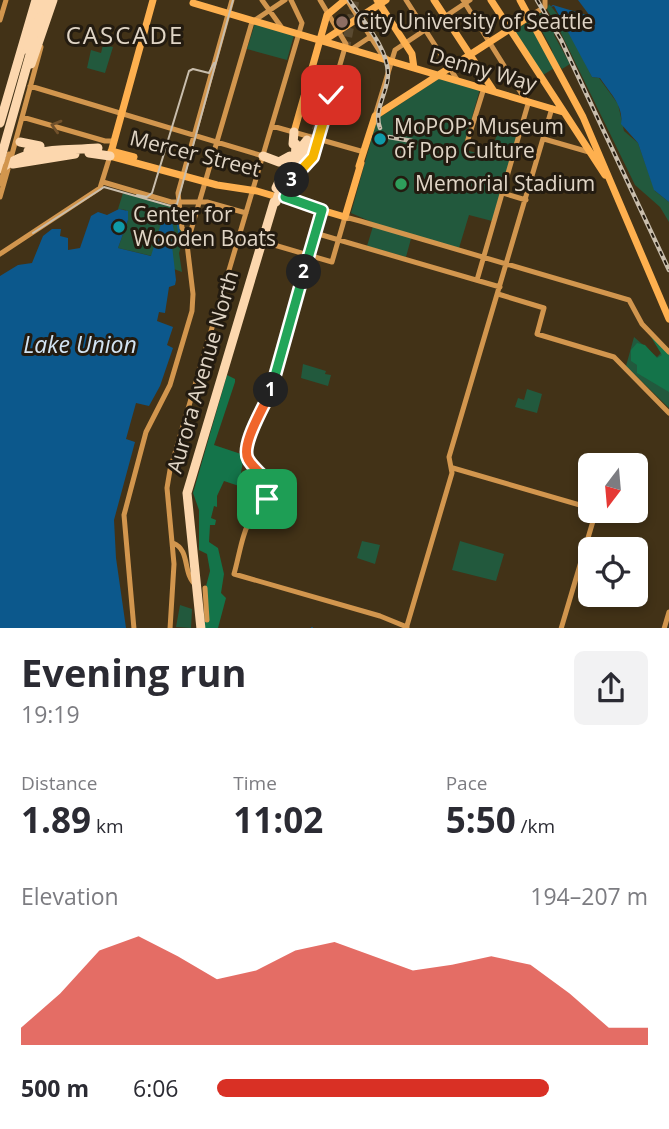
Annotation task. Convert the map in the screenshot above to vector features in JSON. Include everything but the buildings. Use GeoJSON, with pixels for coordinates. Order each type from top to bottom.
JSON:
{"type":"FeatureCollection","features":[{"type":"Feature","properties":{"kind":"highway"},"geometry":{"type":"LineString","coordinates":[[4,165],[18,85],[46,1]]}},
{"type":"Feature","properties":{"kind":"highway"},"geometry":{"type":"LineString","coordinates":[[18,85],[36,52],[46,1]]}},
{"type":"Feature","properties":{"kind":"highway"},"geometry":{"type":"LineString","coordinates":[[4,165],[25,68],[46,1]]}},
{"type":"Feature","properties":{"kind":"highway"},"geometry":{"type":"LineString","coordinates":[[12,103],[46,1]]}},
{"type":"Feature","properties":{"kind":"highway"},"geometry":{"type":"LineString","coordinates":[[0,123],[46,1]]}},
{"type":"Feature","properties":{"kind":"highway"},"geometry":{"type":"LineString","coordinates":[[263,156],[284,161],[303,141]]}},
{"type":"Feature","properties":{"kind":"highway"},"geometry":{"type":"LineString","coordinates":[[303,141],[302,162],[306,168]]}},
{"type":"Feature","properties":{"kind":"highway"},"geometry":{"type":"LineString","coordinates":[[278,196],[303,141]]}},
{"type":"Feature","properties":{"kind":"highway","name":"Aurora Avenue North"},"geometry":{"type":"LineString","coordinates":[[205,626],[187,493],[270,220],[303,141]]}},
{"type":"Feature","properties":{"kind":"highway"},"geometry":{"type":"LineString","coordinates":[[18,142],[34,154]]}},
{"type":"Feature","properties":{"kind":"highway"},"geometry":{"type":"LineString","coordinates":[[18,142],[28,146],[63,144],[108,147]]}},
{"type":"Feature","properties":{"kind":"highway"},"geometry":{"type":"LineString","coordinates":[[4,165],[34,154],[108,147]]}},
{"type":"Feature","properties":{"kind":"highway"},"geometry":{"type":"LineString","coordinates":[[4,165],[9,167],[34,154],[64,155],[108,147]]}},
{"type":"Feature","properties":{"kind":"highway","name":"Aurora Avenue North"},"geometry":{"type":"LineString","coordinates":[[205,626],[190,494],[270,220]]}},
{"type":"Feature","properties":{"kind":"main road"},"geometry":{"type":"LineString","coordinates":[[0,20],[6,0]]}},
{"type":"Feature","properties":{"kind":"main road"},"geometry":{"type":"LineString","coordinates":[[0,254],[99,189],[103,182],[108,147],[121,114],[153,0]]}},
{"type":"Feature","properties":{"kind":"main road","name":"Denny Way"},"geometry":{"type":"LineString","coordinates":[[184,0],[279,26],[321,41],[416,65],[423,71],[494,91],[528,100],[554,103],[564,112],[589,152]]}},
{"type":"Feature","properties":{"kind":"main road"},"geometry":{"type":"LineString","coordinates":[[134,628],[124,515],[148,428],[170,385],[192,312],[193,290],[187,234],[177,203],[232,0]]}},
{"type":"Feature","properties":{"kind":"main road"},"geometry":{"type":"LineString","coordinates":[[262,0],[279,26]]}},
{"type":"Feature","properties":{"kind":"main road"},"geometry":{"type":"LineString","coordinates":[[187,234],[258,22],[269,10],[285,0]]}},
{"type":"Feature","properties":{"kind":"main road"},"geometry":{"type":"LineString","coordinates":[[172,628],[173,543],[167,486],[170,470],[299,34],[302,21],[290,0]]}},
{"type":"Feature","properties":{"kind":"main road"},"geometry":{"type":"LineString","coordinates":[[320,0],[348,48]]}},
{"type":"Feature","properties":{"kind":"main road"},"geometry":{"type":"LineString","coordinates":[[311,207],[278,196],[306,168],[303,141],[328,13],[347,0],[388,59]]}},
{"type":"Feature","properties":{"kind":"main road"},"geometry":{"type":"LineString","coordinates":[[406,0],[458,80]]}},
{"type":"Feature","properties":{"kind":"main road"},"geometry":{"type":"LineString","coordinates":[[434,0],[494,91]]}},
{"type":"Feature","properties":{"kind":"main road"},"geometry":{"type":"LineString","coordinates":[[322,208],[270,394],[260,408],[246,453],[268,487],[264,506],[251,517],[234,574],[382,617],[407,628],[453,468],[449,457],[554,103],[491,0]]}},
{"type":"Feature","properties":{"kind":"main road"},"geometry":{"type":"LineString","coordinates":[[520,0],[583,117],[669,319]]}},
{"type":"Feature","properties":{"kind":"main road"},"geometry":{"type":"LineString","coordinates":[[0,184],[4,165],[18,142],[46,1]]}},
{"type":"Feature","properties":{"kind":"main road"},"geometry":{"type":"LineString","coordinates":[[321,41],[381,1],[416,65]]}},
{"type":"Feature","properties":{"kind":"main road"},"geometry":{"type":"LineString","coordinates":[[264,242],[332,262],[388,59],[395,50],[466,1],[528,100],[477,280]]}},
{"type":"Feature","properties":{"kind":"main road"},"geometry":{"type":"LineString","coordinates":[[374,116],[510,30],[545,3]]}},
{"type":"Feature","properties":{"kind":"main road"},"geometry":{"type":"LineString","coordinates":[[303,141],[348,48],[372,36]]}},
{"type":"Feature","properties":{"kind":"main road"},"geometry":{"type":"LineString","coordinates":[[466,149],[484,88],[482,74]]}},
{"type":"Feature","properties":{"kind":"main road"},"geometry":{"type":"LineString","coordinates":[[30,86],[263,156]]}},
{"type":"Feature","properties":{"kind":"main road","name":"Mercer Street"},"geometry":{"type":"LineString","coordinates":[[22,117],[206,180],[254,189],[322,208],[632,302],[642,324],[669,352]]}},
{"type":"Feature","properties":{"kind":"main road"},"geometry":{"type":"LineString","coordinates":[[272,126],[303,141],[364,152]]}},
{"type":"Feature","properties":{"kind":"main road"},"geometry":{"type":"LineString","coordinates":[[544,139],[589,152],[600,162]]}},
{"type":"Feature","properties":{"kind":"main road"},"geometry":{"type":"LineString","coordinates":[[0,197],[4,165]]}},
{"type":"Feature","properties":{"kind":"main road"},"geometry":{"type":"LineString","coordinates":[[103,182],[177,203],[200,201],[246,213]]}},
{"type":"Feature","properties":{"kind":"main road","name":"Mercer Street"},"geometry":{"type":"LineString","coordinates":[[254,189],[322,208]]}},
{"type":"Feature","properties":{"kind":"main road"},"geometry":{"type":"LineString","coordinates":[[503,193],[526,200]]}},
{"type":"Feature","properties":{"kind":"main road"},"geometry":{"type":"LineString","coordinates":[[315,233],[477,280],[544,308],[537,334],[613,356],[669,413]]}},
{"type":"Feature","properties":{"kind":"main road"},"geometry":{"type":"LineString","coordinates":[[453,468],[578,504]]}},
{"type":"Feature","properties":{"kind":"main road"},"geometry":{"type":"LineString","coordinates":[[561,628],[592,523]]}},
{"type":"Feature","properties":{"kind":"main road"},"geometry":{"type":"LineString","coordinates":[[173,543],[182,551],[188,576],[196,585]]}},
{"type":"Feature","properties":{"kind":"main road"},"geometry":{"type":"LineString","coordinates":[[205,588],[205,626]]}},
{"type":"Feature","properties":{"kind":"main road"},"geometry":{"type":"LineString","coordinates":[[664,628],[669,612]]}},
{"type":"Feature","properties":{"kind":"green space"},"geometry":{"type":"Polygon","coordinates":[[[549,4],[567,26],[592,77],[599,78],[618,104],[624,131],[638,143],[655,191],[669,202],[669,222],[660,207],[635,185],[556,23],[554,35],[570,64],[562,69],[559,65],[543,75],[514,31],[529,21],[553,58],[552,50],[535,18],[541,13],[551,28],[551,16],[547,9],[549,4]]]}},
{"type":"Feature","properties":{"kind":"green space"},"geometry":{"type":"Polygon","coordinates":[[[255,23],[294,35],[287,60],[247,49],[255,23]]]}},
{"type":"Feature","properties":{"kind":"green space"},"geometry":{"type":"Polygon","coordinates":[[[103,45],[113,47],[105,73],[87,68],[91,50],[101,53],[103,45]]]}},
{"type":"Feature","properties":{"kind":"green space"},"geometry":{"type":"Polygon","coordinates":[[[440,78],[480,89],[463,149],[490,157],[499,127],[518,133],[492,221],[469,215],[459,248],[412,235],[406,257],[367,246],[374,223],[351,213],[377,119],[440,78]]]}},
{"type":"Feature","properties":{"kind":"green space"},"geometry":{"type":"Polygon","coordinates":[[[123,193],[176,207],[184,237],[179,253],[182,272],[174,269],[164,214],[152,256],[118,248],[128,220],[126,210],[118,209],[123,193]]]}},
{"type":"Feature","properties":{"kind":"green space"},"geometry":{"type":"Polygon","coordinates":[[[648,332],[669,353],[669,392],[637,373],[637,365],[631,361],[631,350],[637,343],[645,345],[657,358],[662,355],[648,332]]]}},
{"type":"Feature","properties":{"kind":"green space"},"geometry":{"type":"Polygon","coordinates":[[[634,337],[657,357],[663,351],[669,357],[669,408],[626,366],[634,337]]]}},
{"type":"Feature","properties":{"kind":"green space"},"geometry":{"type":"Polygon","coordinates":[[[303,364],[331,375],[328,386],[301,378],[303,364]]]}},
{"type":"Feature","properties":{"kind":"green space"},"geometry":{"type":"Polygon","coordinates":[[[227,375],[235,379],[235,382],[214,445],[244,455],[241,473],[250,483],[248,489],[224,481],[217,496],[217,507],[214,506],[211,518],[216,520],[215,525],[210,525],[209,542],[218,548],[224,574],[221,593],[226,598],[218,628],[205,628],[204,594],[210,571],[207,554],[199,550],[199,510],[193,493],[227,375]]]}},
{"type":"Feature","properties":{"kind":"green space"},"geometry":{"type":"Polygon","coordinates":[[[527,389],[542,394],[537,413],[515,407],[518,398],[524,400],[527,389]]]}},
{"type":"Feature","properties":{"kind":"green space"},"geometry":{"type":"Polygon","coordinates":[[[362,541],[380,545],[375,564],[357,558],[362,541]]]}},
{"type":"Feature","properties":{"kind":"green space"},"geometry":{"type":"Polygon","coordinates":[[[460,541],[504,554],[496,581],[452,570],[460,541]]]}},
{"type":"Feature","properties":{"kind":"green space"},"geometry":{"type":"Polygon","coordinates":[[[180,605],[192,609],[191,628],[176,627],[180,605]]]}},
{"type":"Feature","properties":{"kind":"water"},"geometry":{"type":"Polygon","coordinates":[[[578,0],[669,0],[669,202],[654,190],[638,143],[621,124],[620,111],[615,100],[600,78],[592,77],[554,6],[550,7],[553,5],[590,16],[578,0]]]}},
{"type":"Feature","properties":{"kind":"water","name":"Lake Union"},"geometry":{"type":"Polygon","coordinates":[[[119,209],[128,211],[128,220],[118,248],[151,256],[164,214],[170,214],[175,235],[171,237],[176,280],[175,285],[169,287],[165,313],[159,312],[157,321],[173,327],[167,345],[173,348],[160,386],[149,406],[136,403],[126,439],[135,442],[114,520],[116,558],[126,628],[0,628],[0,276],[18,265],[32,263],[43,236],[52,229],[61,229],[60,236],[68,238],[68,250],[80,248],[91,216],[98,212],[107,215],[119,209]]]}},
{"type":"Feature","properties":{"kind":"waterway"},"geometry":{"type":"LineString","coordinates":[[176,213],[179,232]]}},
{"type":"Feature","properties":{"kind":"tunnel"},"geometry":{"type":"LineString","coordinates":[[345,50],[355,0]]}},
{"type":"Feature","properties":{"kind":"tunnel"},"geometry":{"type":"LineString","coordinates":[[310,143],[326,109]]}},
{"type":"Feature","properties":{"kind":"tram line"},"geometry":{"type":"LineString","coordinates":[[33,233],[104,187],[171,206],[177,204],[233,0]]}},
{"type":"Feature","properties":{"kind":"tram line"},"geometry":{"type":"LineString","coordinates":[[137,195],[147,197],[152,193],[189,71],[193,69],[209,73],[214,63]]}},
{"type":"Feature","properties":{"kind":"railway"},"geometry":{"type":"LineString","coordinates":[[349,0],[374,35],[387,64],[387,81],[378,114],[380,128]]}},
{"type":"Feature","properties":{"kind":"railway"},"geometry":{"type":"LineString","coordinates":[[537,0],[561,40],[669,270]]}},
{"type":"Feature","properties":{"kind":"railway"},"geometry":{"type":"LineString","coordinates":[[389,137],[412,141]]}},
{"type":"Feature","properties":{"kind":"place","name":"City University of Seattle"},"geometry":{"type":"Point","coordinates":[342,22]}},
{"type":"Feature","properties":{"kind":"place","name":"MoPOP: Museum of Pop Culture"},"geometry":{"type":"Point","coordinates":[380,139]}},
{"type":"Feature","properties":{"kind":"place","name":"Memorial Stadium"},"geometry":{"type":"Point","coordinates":[401,184]}},
{"type":"Feature","properties":{"kind":"place","name":"Center for Wooden Boats"},"geometry":{"type":"Point","coordinates":[119,227]}},
{"type":"Feature","properties":{"kind":"district","name":"CASCADE"},"geometry":{"type":"Point","coordinates":[125,36]}},
{"type":"Feature","properties":{"kind":"route"},"geometry":{"type":"LineString","coordinates":[[267,499],[267,481],[249,461],[246,453],[260,408],[270,394],[322,210],[285,196],[291,182],[309,165],[313,157],[331,95]]}}]}
